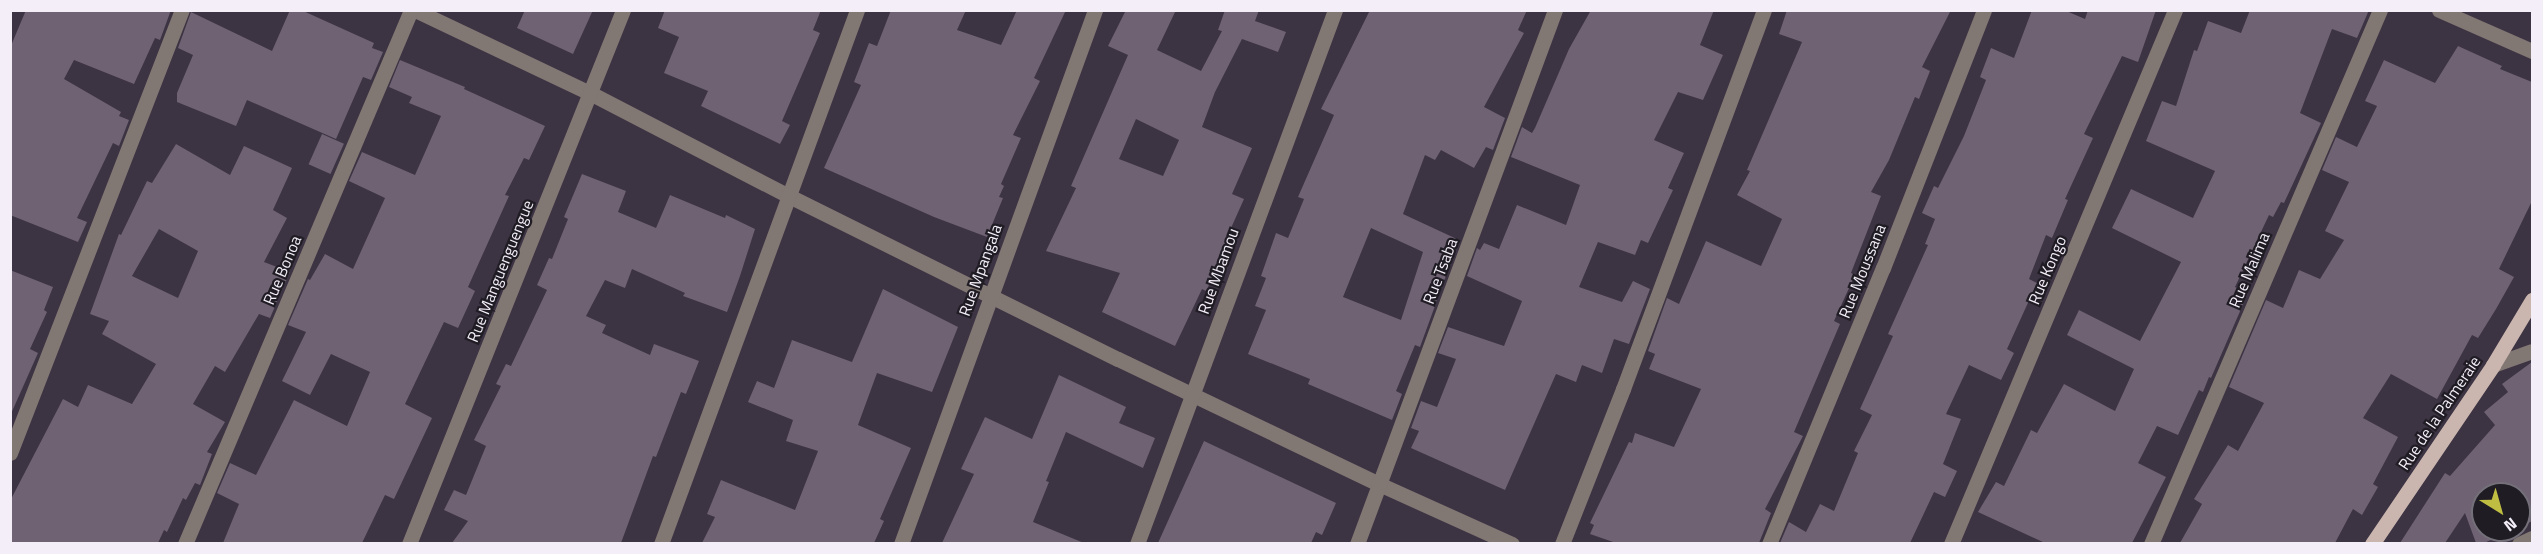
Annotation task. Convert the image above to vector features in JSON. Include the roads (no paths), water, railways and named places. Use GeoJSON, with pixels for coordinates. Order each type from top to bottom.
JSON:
{"type":"FeatureCollection","features":[{"type":"Feature","properties":{"kind":"main road","name":"Rue de la Palmeraie"},"geometry":{"type":"LineString","coordinates":[[2372,543],[2493,365],[2532,300]]}},
{"type":"Feature","properties":{"kind":"street"},"geometry":{"type":"LineString","coordinates":[[10,453],[182,10]]}},
{"type":"Feature","properties":{"kind":"street"},"geometry":{"type":"LineString","coordinates":[[413,10],[590,93],[787,195],[990,296],[1379,484],[1512,543]]}},
{"type":"Feature","properties":{"kind":"street","name":"Rue Bonoa"},"geometry":{"type":"LineString","coordinates":[[186,543],[413,10]]}},
{"type":"Feature","properties":{"kind":"street","name":"Rue Manguenguengue"},"geometry":{"type":"LineString","coordinates":[[409,543],[624,10]]}},
{"type":"Feature","properties":{"kind":"street"},"geometry":{"type":"LineString","coordinates":[[661,543],[787,195],[857,10]]}},
{"type":"Feature","properties":{"kind":"street","name":"Rue Mpangala"},"geometry":{"type":"LineString","coordinates":[[901,543],[1095,10]]}},
{"type":"Feature","properties":{"kind":"street","name":"Rue Mbamou"},"geometry":{"type":"LineString","coordinates":[[1137,543],[1335,10]]}},
{"type":"Feature","properties":{"kind":"street","name":"Rue Tsaba"},"geometry":{"type":"LineString","coordinates":[[1357,543],[1555,10]]}},
{"type":"Feature","properties":{"kind":"street"},"geometry":{"type":"LineString","coordinates":[[1562,543],[1627,378],[1764,10]]}},
{"type":"Feature","properties":{"kind":"street","name":"Rue Moussana"},"geometry":{"type":"LineString","coordinates":[[1769,543],[1883,268],[1984,10]]}},
{"type":"Feature","properties":{"kind":"street","name":"Rue Kongo"},"geometry":{"type":"LineString","coordinates":[[1951,543],[2175,10]]}},
{"type":"Feature","properties":{"kind":"street","name":"Rue Malima"},"geometry":{"type":"LineString","coordinates":[[2151,543],[2380,10]]}},
{"type":"Feature","properties":{"kind":"street"},"geometry":{"type":"LineString","coordinates":[[2439,10],[2532,51]]}},
{"type":"Feature","properties":{"kind":"street"},"geometry":{"type":"LineString","coordinates":[[2493,365],[2532,351]]}},
{"type":"Feature","properties":{"kind":"street"},"geometry":{"type":"LineString","coordinates":[[2519,543],[2532,538]]}}]}
